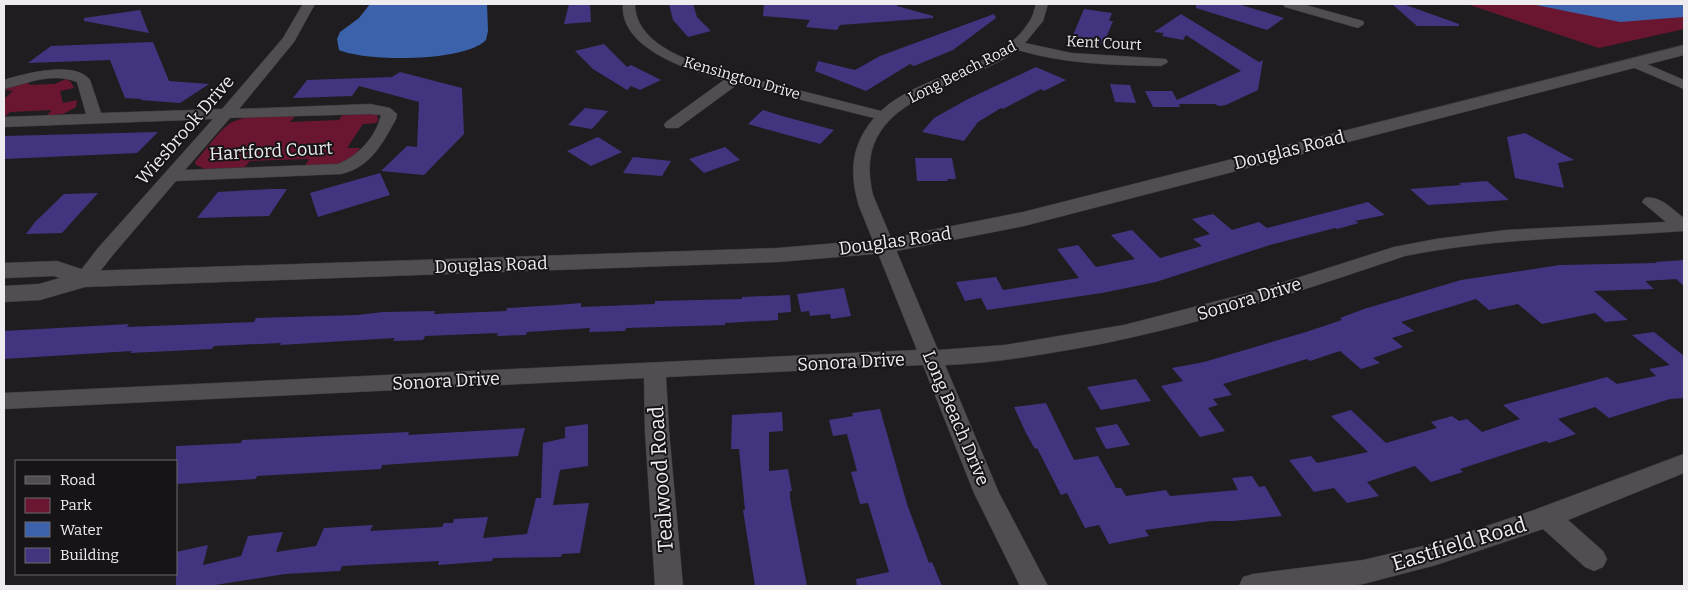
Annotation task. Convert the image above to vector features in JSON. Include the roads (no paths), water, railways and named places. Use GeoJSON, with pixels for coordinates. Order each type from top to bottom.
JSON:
{"type":"FeatureCollection","features":[{"type":"Feature","properties":{"kind":"street","name":"Wiesbrook Drive"},"geometry":{"type":"LineString","coordinates":[[84,279],[267,67],[289,38],[309,4]]}},
{"type":"Feature","properties":{"kind":"street","name":"Kensington Drive"},"geometry":{"type":"LineString","coordinates":[[629,4],[628,8],[634,28],[657,49],[689,64],[735,79],[884,116]]}},
{"type":"Feature","properties":{"kind":"street","name":"Long Beach Road"},"geometry":{"type":"LineString","coordinates":[[886,246],[872,218],[862,188],[861,161],[866,142],[884,116],[919,92],[986,62],[1026,38],[1041,16],[1042,4]]}},
{"type":"Feature","properties":{"kind":"street"},"geometry":{"type":"LineString","coordinates":[[1289,4],[1358,24]]}},
{"type":"Feature","properties":{"kind":"street","name":"Kent Court"},"geometry":{"type":"LineString","coordinates":[[1016,45],[1052,56],[1074,60],[1161,62]]}},
{"type":"Feature","properties":{"kind":"street","name":"Douglas Road"},"geometry":{"type":"LineString","coordinates":[[4,294],[40,292],[84,279],[778,255],[886,246],[1024,219],[1684,50]]}},
{"type":"Feature","properties":{"kind":"street"},"geometry":{"type":"LineString","coordinates":[[1635,63],[1684,85]]}},
{"type":"Feature","properties":{"kind":"street"},"geometry":{"type":"LineString","coordinates":[[4,85],[25,78],[51,74],[73,74],[83,80],[94,118]]}},
{"type":"Feature","properties":{"kind":"street"},"geometry":{"type":"LineString","coordinates":[[672,126],[735,79]]}},
{"type":"Feature","properties":{"kind":"street","name":"Hartford Court"},"geometry":{"type":"LineString","coordinates":[[172,176],[341,169],[353,165],[368,152],[388,119],[389,114],[385,111],[370,109],[226,114]]}},
{"type":"Feature","properties":{"kind":"street"},"geometry":{"type":"LineString","coordinates":[[4,122],[226,114]]}},
{"type":"Feature","properties":{"kind":"street","name":"Sonora Drive"},"geometry":{"type":"LineString","coordinates":[[1651,202],[1683,226]]}},
{"type":"Feature","properties":{"kind":"street","name":"Sonora Drive"},"geometry":{"type":"LineString","coordinates":[[4,401],[931,358],[965,358],[1071,344],[1159,325],[1263,296],[1401,251],[1428,246],[1482,237],[1526,233],[1683,226]]}},
{"type":"Feature","properties":{"kind":"street","name":"Long Beach Drive"},"geometry":{"type":"LineString","coordinates":[[886,246],[894,272],[994,509],[1034,586]]}},
{"type":"Feature","properties":{"kind":"street","name":"Douglas Road"},"geometry":{"type":"LineString","coordinates":[[4,271],[57,268],[84,279]]}},
{"type":"Feature","properties":{"kind":"street","name":"Tealwood Road"},"geometry":{"type":"LineString","coordinates":[[655,372],[657,431],[669,586]]}},
{"type":"Feature","properties":{"kind":"street","name":"Eastfield Road"},"geometry":{"type":"LineString","coordinates":[[1253,586],[1334,578],[1398,565],[1547,518],[1684,463]]}},
{"type":"Feature","properties":{"kind":"street","name":"Eastfield Road"},"geometry":{"type":"LineString","coordinates":[[1547,518],[1594,559]]}},
{"type":"Feature","properties":{"kind":"water"},"geometry":{"type":"Polygon","coordinates":[[[370,4],[487,4],[488,31],[486,40],[475,47],[458,53],[415,58],[371,57],[339,50],[337,39],[340,32],[359,18],[370,4]]]}},
{"type":"Feature","properties":{"kind":"water"},"geometry":{"type":"Polygon","coordinates":[[[1531,4],[1684,4],[1684,17],[1620,22],[1531,4]]]}}]}
